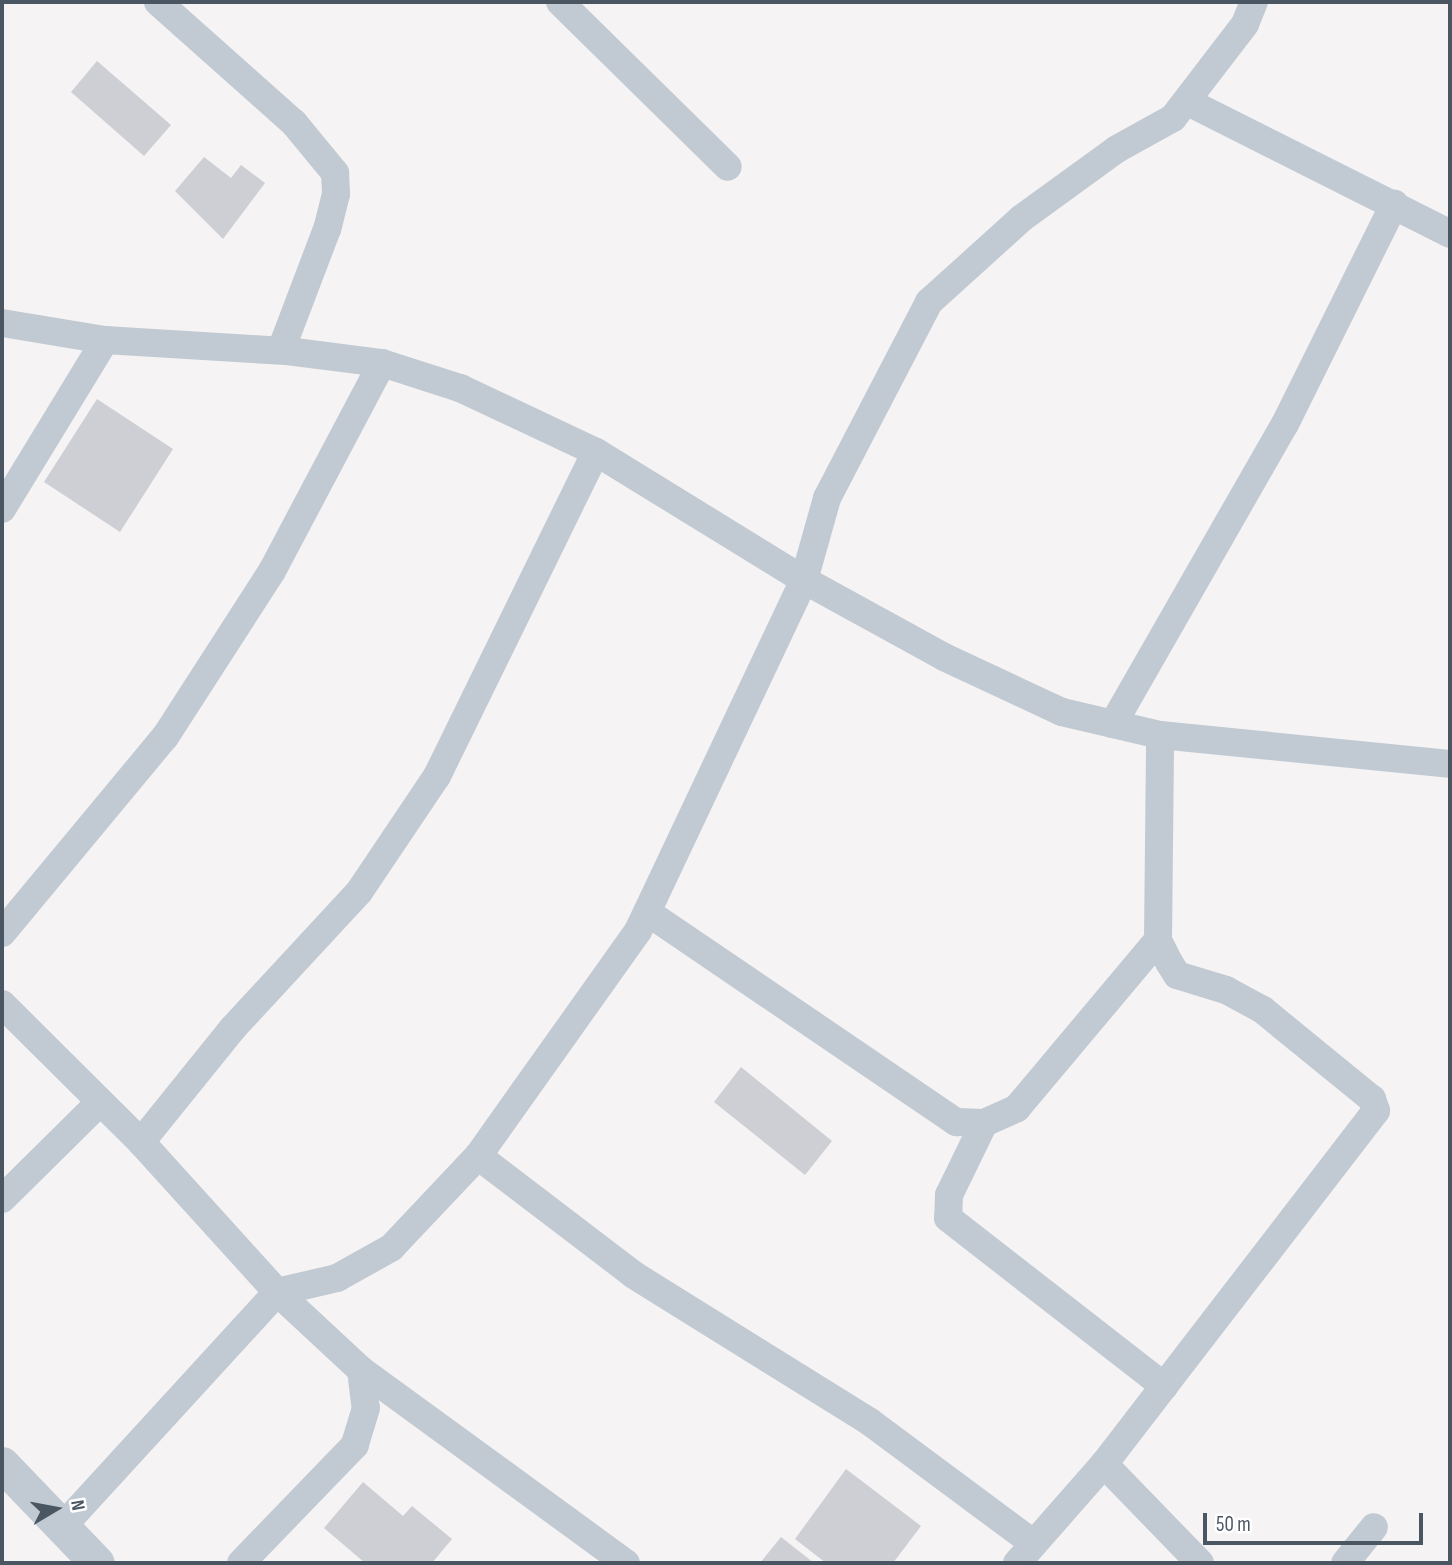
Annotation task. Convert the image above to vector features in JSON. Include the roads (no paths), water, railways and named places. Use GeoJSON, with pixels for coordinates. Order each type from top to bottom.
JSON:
{"type":"FeatureCollection","features":[{"type":"Feature","properties":{"kind":"street"},"geometry":{"type":"LineString","coordinates":[[158,2],[294,123],[335,173],[336,194],[327,229],[281,350]]}},
{"type":"Feature","properties":{"kind":"street"},"geometry":{"type":"LineString","coordinates":[[560,2],[728,167]]}},
{"type":"Feature","properties":{"kind":"street"},"geometry":{"type":"LineString","coordinates":[[62,1527],[277,1292],[337,1278],[391,1248],[478,1156],[648,912],[804,580],[827,498],[929,302],[1021,218],[1117,149],[1173,118],[1188,102],[1245,24],[1254,2]]}},
{"type":"Feature","properties":{"kind":"street"},"geometry":{"type":"LineString","coordinates":[[1188,102],[1450,234]]}},
{"type":"Feature","properties":{"kind":"street"},"geometry":{"type":"LineString","coordinates":[[1113,723],[1285,424],[1394,204]]}},
{"type":"Feature","properties":{"kind":"street"},"geometry":{"type":"LineString","coordinates":[[2,323],[105,340],[281,350],[382,363],[460,388],[596,452],[804,580],[944,657],[1050,706],[1160,735],[1450,764]]}},
{"type":"Feature","properties":{"kind":"street"},"geometry":{"type":"LineString","coordinates":[[2,509],[105,340]]}},
{"type":"Feature","properties":{"kind":"street"},"geometry":{"type":"LineString","coordinates":[[2,933],[165,737],[272,571],[382,363]]}},
{"type":"Feature","properties":{"kind":"street"},"geometry":{"type":"LineString","coordinates":[[141,1142],[233,1028],[359,892],[438,775],[596,452]]}},
{"type":"Feature","properties":{"kind":"street"},"geometry":{"type":"LineString","coordinates":[[478,1156],[634,1275],[870,1422],[1026,1554],[1104,1464],[1376,1111],[1372,1100],[1263,1010],[1226,990],[1177,975],[1158,940],[1160,735]]}},
{"type":"Feature","properties":{"kind":"street"},"geometry":{"type":"LineString","coordinates":[[648,912],[956,1122],[984,1123],[1017,1108],[1158,940]]}},
{"type":"Feature","properties":{"kind":"street"},"geometry":{"type":"LineString","coordinates":[[2,1004],[141,1142],[277,1292],[361,1370],[626,1563]]}},
{"type":"Feature","properties":{"kind":"street"},"geometry":{"type":"LineString","coordinates":[[2,1199],[100,1102]]}},
{"type":"Feature","properties":{"kind":"street"},"geometry":{"type":"LineString","coordinates":[[984,1123],[949,1195],[948,1218],[1164,1386]]}},
{"type":"Feature","properties":{"kind":"street"},"geometry":{"type":"LineString","coordinates":[[241,1563],[355,1445],[366,1408],[361,1370]]}},
{"type":"Feature","properties":{"kind":"street"},"geometry":{"type":"LineString","coordinates":[[2,1464],[97,1563]]}},
{"type":"Feature","properties":{"kind":"street"},"geometry":{"type":"LineString","coordinates":[[1104,1464],[1200,1563]]}},
{"type":"Feature","properties":{"kind":"street"},"geometry":{"type":"LineString","coordinates":[[1345,1563],[1374,1527]]}}]}
